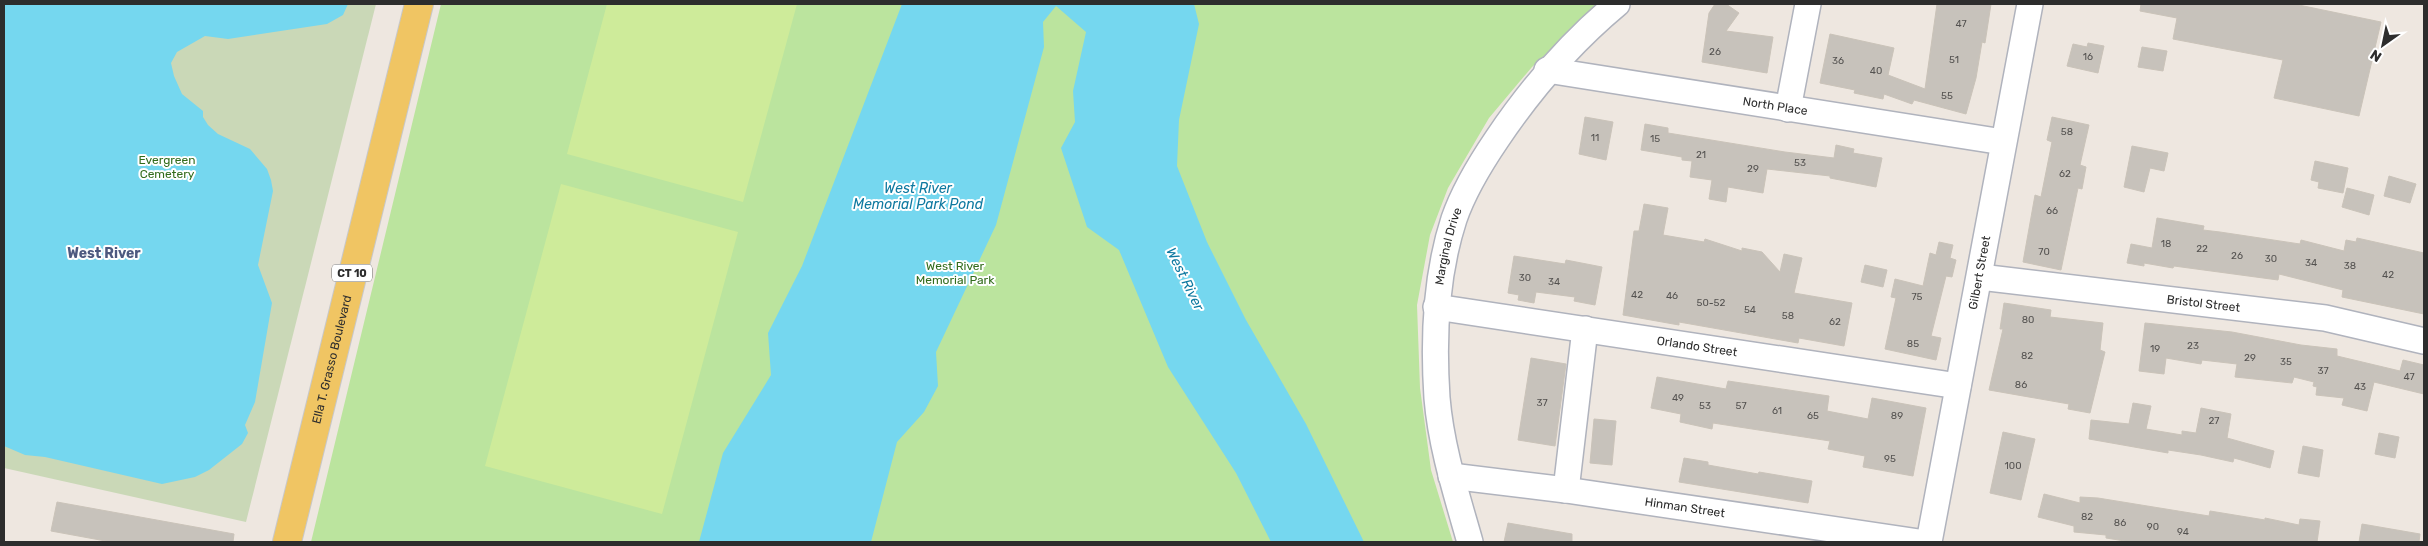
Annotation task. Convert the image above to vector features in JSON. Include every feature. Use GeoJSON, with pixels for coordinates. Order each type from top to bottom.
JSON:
{"type":"FeatureCollection","features":[{"type":"Feature","properties":{"kind":"main road","name":"Ella T. Grasso Boulevard"},"geometry":{"type":"LineString","coordinates":[[287,542],[419,4]]}},
{"type":"Feature","properties":{"kind":"street","name":"Marginal Drive"},"geometry":{"type":"LineString","coordinates":[[1470,542],[1452,476],[1437,400],[1436,307],[1444,256],[1454,218],[1477,169],[1548,70],[1566,50],[1617,4]]}},
{"type":"Feature","properties":{"kind":"street"},"geometry":{"type":"LineString","coordinates":[[1788,109],[1808,4]]}},
{"type":"Feature","properties":{"kind":"street","name":"Gilbert Street"},"geometry":{"type":"LineString","coordinates":[[1929,542],[2030,4]]}},
{"type":"Feature","properties":{"kind":"street","name":"North Place"},"geometry":{"type":"LineString","coordinates":[[1548,70],[2003,142]]}},
{"type":"Feature","properties":{"kind":"street","name":"Bristol Street"},"geometry":{"type":"LineString","coordinates":[[1980,277],[2325,318],[2424,341]]}},
{"type":"Feature","properties":{"kind":"street","name":"Orlando Street"},"geometry":{"type":"LineString","coordinates":[[1436,307],[1958,386]]}},
{"type":"Feature","properties":{"kind":"street"},"geometry":{"type":"LineString","coordinates":[[1566,490],[1585,329]]}},
{"type":"Feature","properties":{"kind":"street","name":"Hinman Street"},"geometry":{"type":"LineString","coordinates":[[1452,476],[1566,490],[1919,542]]}},
{"type":"Feature","properties":{"kind":"green space","name":"Evergreen Cemetery"},"geometry":{"type":"Polygon","coordinates":[[[4,4],[376,4],[246,522],[4,468],[4,4]]]}},
{"type":"Feature","properties":{"kind":"green space","name":"West River Memorial Park"},"geometry":{"type":"Polygon","coordinates":[[[441,4],[1600,4],[1532,67],[1489,118],[1448,188],[1430,235],[1417,305],[1420,388],[1431,470],[1453,542],[311,542],[441,4]]]}},
{"type":"Feature","properties":{"kind":"green space"},"geometry":{"type":"Polygon","coordinates":[[[607,4],[797,4],[743,202],[567,154],[607,4]]]}},
{"type":"Feature","properties":{"kind":"green space"},"geometry":{"type":"Polygon","coordinates":[[[561,184],[738,232],[662,514],[485,466],[561,184]]]}},
{"type":"Feature","properties":{"kind":"water","name":"Evergreen Cemetery"},"geometry":{"type":"Polygon","coordinates":[[[4,4],[348,4],[343,15],[327,24],[228,39],[205,36],[177,52],[171,63],[174,76],[182,94],[203,111],[203,117],[208,125],[218,134],[250,149],[267,169],[273,191],[258,265],[272,303],[255,402],[245,425],[248,433],[242,444],[209,470],[195,477],[162,484],[45,457],[25,455],[4,446],[4,4]]]}},
{"type":"Feature","properties":{"kind":"water","name":"West River Memorial Park Pond"},"geometry":{"type":"Polygon","coordinates":[[[902,4],[1194,4],[1199,24],[1179,120],[1177,166],[1207,242],[1246,320],[1306,424],[1364,542],[1271,542],[1236,473],[1168,367],[1119,250],[1087,227],[1061,148],[1075,122],[1073,91],[1086,32],[1056,6],[1043,22],[1044,47],[996,225],[936,352],[938,386],[924,412],[897,442],[871,542],[699,542],[723,453],[771,375],[768,333],[802,266],[902,4]]]}},
{"type":"Feature","properties":{"kind":"building"},"geometry":{"type":"Polygon","coordinates":[[[1715,4],[1726,4],[1739,13],[1726,31],[1773,37],[1767,73],[1702,62],[1709,13],[1715,4]]]}},
{"type":"Feature","properties":{"kind":"building"},"geometry":{"type":"Polygon","coordinates":[[[1937,4],[1991,4],[1985,43],[1982,42],[1976,78],[1966,114],[1914,100],[1912,104],[1884,94],[1883,99],[1854,93],[1855,90],[1820,83],[1830,34],[1894,48],[1888,75],[1925,89],[1937,4]]]}},
{"type":"Feature","properties":{"kind":"building"},"geometry":{"type":"Polygon","coordinates":[[[2141,4],[2294,4],[2381,22],[2359,116],[2274,98],[2283,60],[2173,39],[2177,18],[2140,11],[2141,4]]]}},
{"type":"Feature","properties":{"kind":"building"},"geometry":{"type":"Polygon","coordinates":[[[2088,43],[2104,46],[2098,73],[2067,66],[2073,44],[2087,47],[2088,43]]]}},
{"type":"Feature","properties":{"kind":"building"},"geometry":{"type":"Polygon","coordinates":[[[2142,47],[2167,51],[2163,71],[2138,67],[2142,47]]]}},
{"type":"Feature","properties":{"kind":"building"},"geometry":{"type":"Polygon","coordinates":[[[1585,117],[1613,122],[1606,160],[1579,154],[1585,117]]]}},
{"type":"Feature","properties":{"kind":"building"},"geometry":{"type":"Polygon","coordinates":[[[2052,117],[2089,125],[2080,165],[2086,167],[2082,189],[2078,188],[2061,270],[2023,262],[2035,195],[2041,197],[2052,142],[2047,140],[2052,117]]]}},
{"type":"Feature","properties":{"kind":"building"},"geometry":{"type":"Polygon","coordinates":[[[1645,124],[1668,128],[1668,133],[1834,158],[1836,145],[1854,149],[1853,153],[1882,158],[1876,187],[1830,178],[1830,176],[1767,169],[1763,193],[1728,187],[1726,202],[1709,199],[1712,180],[1690,177],[1692,161],[1682,160],[1682,157],[1641,150],[1645,124]]]}},
{"type":"Feature","properties":{"kind":"building"},"geometry":{"type":"Polygon","coordinates":[[[2132,146],[2168,153],[2164,171],[2150,168],[2144,192],[2124,187],[2132,146]]]}},
{"type":"Feature","properties":{"kind":"building"},"geometry":{"type":"Polygon","coordinates":[[[2315,161],[2348,168],[2343,193],[2318,188],[2319,182],[2311,180],[2315,161]]]}},
{"type":"Feature","properties":{"kind":"building"},"geometry":{"type":"Polygon","coordinates":[[[2389,176],[2416,184],[2410,203],[2384,196],[2389,176]]]}},
{"type":"Feature","properties":{"kind":"building"},"geometry":{"type":"Polygon","coordinates":[[[2347,188],[2374,195],[2369,215],[2342,207],[2347,188]]]}},
{"type":"Feature","properties":{"kind":"building"},"geometry":{"type":"Polygon","coordinates":[[[1644,204],[1668,208],[1663,235],[1704,242],[1705,239],[1742,251],[1742,248],[1762,252],[1780,272],[1784,254],[1802,258],[1794,293],[1852,303],[1844,346],[1799,338],[1798,343],[1679,322],[1679,325],[1623,315],[1634,231],[1639,231],[1644,204]]]}},
{"type":"Feature","properties":{"kind":"building"},"geometry":{"type":"Polygon","coordinates":[[[2157,218],[2204,226],[2203,230],[2300,244],[2301,240],[2344,251],[2346,240],[2356,242],[2357,238],[2424,253],[2424,314],[2342,297],[2343,290],[2279,274],[2278,280],[2174,266],[2173,268],[2144,263],[2144,266],[2127,263],[2131,244],[2152,248],[2157,218]]]}},
{"type":"Feature","properties":{"kind":"building"},"geometry":{"type":"Polygon","coordinates":[[[1939,242],[1953,245],[1950,258],[1956,260],[1952,277],[1946,276],[1931,336],[1941,338],[1936,360],[1885,349],[1896,298],[1891,297],[1895,279],[1923,286],[1930,253],[1936,255],[1939,242]]]}},
{"type":"Feature","properties":{"kind":"building"},"geometry":{"type":"Polygon","coordinates":[[[1514,256],[1565,264],[1566,260],[1602,267],[1595,305],[1574,301],[1575,297],[1536,292],[1534,303],[1518,300],[1519,295],[1508,293],[1514,256]]]}},
{"type":"Feature","properties":{"kind":"building"},"geometry":{"type":"Polygon","coordinates":[[[1865,265],[1887,270],[1883,287],[1861,282],[1865,265]]]}},
{"type":"Feature","properties":{"kind":"building"},"geometry":{"type":"Polygon","coordinates":[[[2004,303],[2051,310],[2050,317],[2103,323],[2100,350],[2105,352],[2090,413],[2068,409],[2069,404],[1989,390],[2003,329],[2000,329],[2004,303]]]}},
{"type":"Feature","properties":{"kind":"building"},"geometry":{"type":"Polygon","coordinates":[[[2145,323],[2232,332],[2301,345],[2337,349],[2337,356],[2400,371],[2403,360],[2424,365],[2424,394],[2374,382],[2367,411],[2342,405],[2344,398],[2316,395],[2317,387],[2313,386],[2314,382],[2294,377],[2292,383],[2235,377],[2237,364],[2202,360],[2201,364],[2166,358],[2164,374],[2139,371],[2145,323]]]}},
{"type":"Feature","properties":{"kind":"building"},"geometry":{"type":"Polygon","coordinates":[[[1531,358],[1566,364],[1555,446],[1518,440],[1531,358]]]}},
{"type":"Feature","properties":{"kind":"building"},"geometry":{"type":"Polygon","coordinates":[[[1657,377],[1726,389],[1728,381],[1829,396],[1827,411],[1868,419],[1872,398],[1926,408],[1913,476],[1863,467],[1865,456],[1828,449],[1830,441],[1713,423],[1712,429],[1680,422],[1681,414],[1651,408],[1657,377]]]}},
{"type":"Feature","properties":{"kind":"building"},"geometry":{"type":"Polygon","coordinates":[[[2133,403],[2151,406],[2146,429],[2182,435],[2182,431],[2196,433],[2201,408],[2231,414],[2227,438],[2274,451],[2270,468],[2234,458],[2233,462],[2201,455],[2168,450],[2168,453],[2089,439],[2091,420],[2129,424],[2133,403]]]}},
{"type":"Feature","properties":{"kind":"building"},"geometry":{"type":"Polygon","coordinates":[[[1594,419],[1616,421],[1612,465],[1590,463],[1594,419]]]}},
{"type":"Feature","properties":{"kind":"building"},"geometry":{"type":"Polygon","coordinates":[[[2003,432],[2035,439],[2021,500],[1990,493],[2003,432]]]}},
{"type":"Feature","properties":{"kind":"building"},"geometry":{"type":"Polygon","coordinates":[[[2379,433],[2399,437],[2395,458],[2375,454],[2379,433]]]}},
{"type":"Feature","properties":{"kind":"building"},"geometry":{"type":"Polygon","coordinates":[[[2303,446],[2323,450],[2319,477],[2298,473],[2303,446]]]}},
{"type":"Feature","properties":{"kind":"building"},"geometry":{"type":"Polygon","coordinates":[[[1684,458],[1708,462],[1708,465],[1758,474],[1759,472],[1812,481],[1808,503],[1679,482],[1684,458]]]}},
{"type":"Feature","properties":{"kind":"building"},"geometry":{"type":"Polygon","coordinates":[[[2044,494],[2080,503],[2080,497],[2098,498],[2209,516],[2210,511],[2265,520],[2265,518],[2299,525],[2300,519],[2320,521],[2317,542],[2131,542],[2106,538],[2106,535],[2074,532],[2074,526],[2038,517],[2044,494]]]}},
{"type":"Feature","properties":{"kind":"building"},"geometry":{"type":"Polygon","coordinates":[[[57,502],[234,534],[233,542],[111,542],[51,531],[57,502]]]}},
{"type":"Feature","properties":{"kind":"building"},"geometry":{"type":"Polygon","coordinates":[[[1508,523],[1572,534],[1572,542],[1504,542],[1508,523]]]}},
{"type":"Feature","properties":{"kind":"building"},"geometry":{"type":"Polygon","coordinates":[[[2362,524],[2420,534],[2419,542],[2359,542],[2362,524]]]}},
{"type":"Feature","properties":{"kind":"district","name":"West River"},"geometry":{"type":"Point","coordinates":[104,253]}}]}
